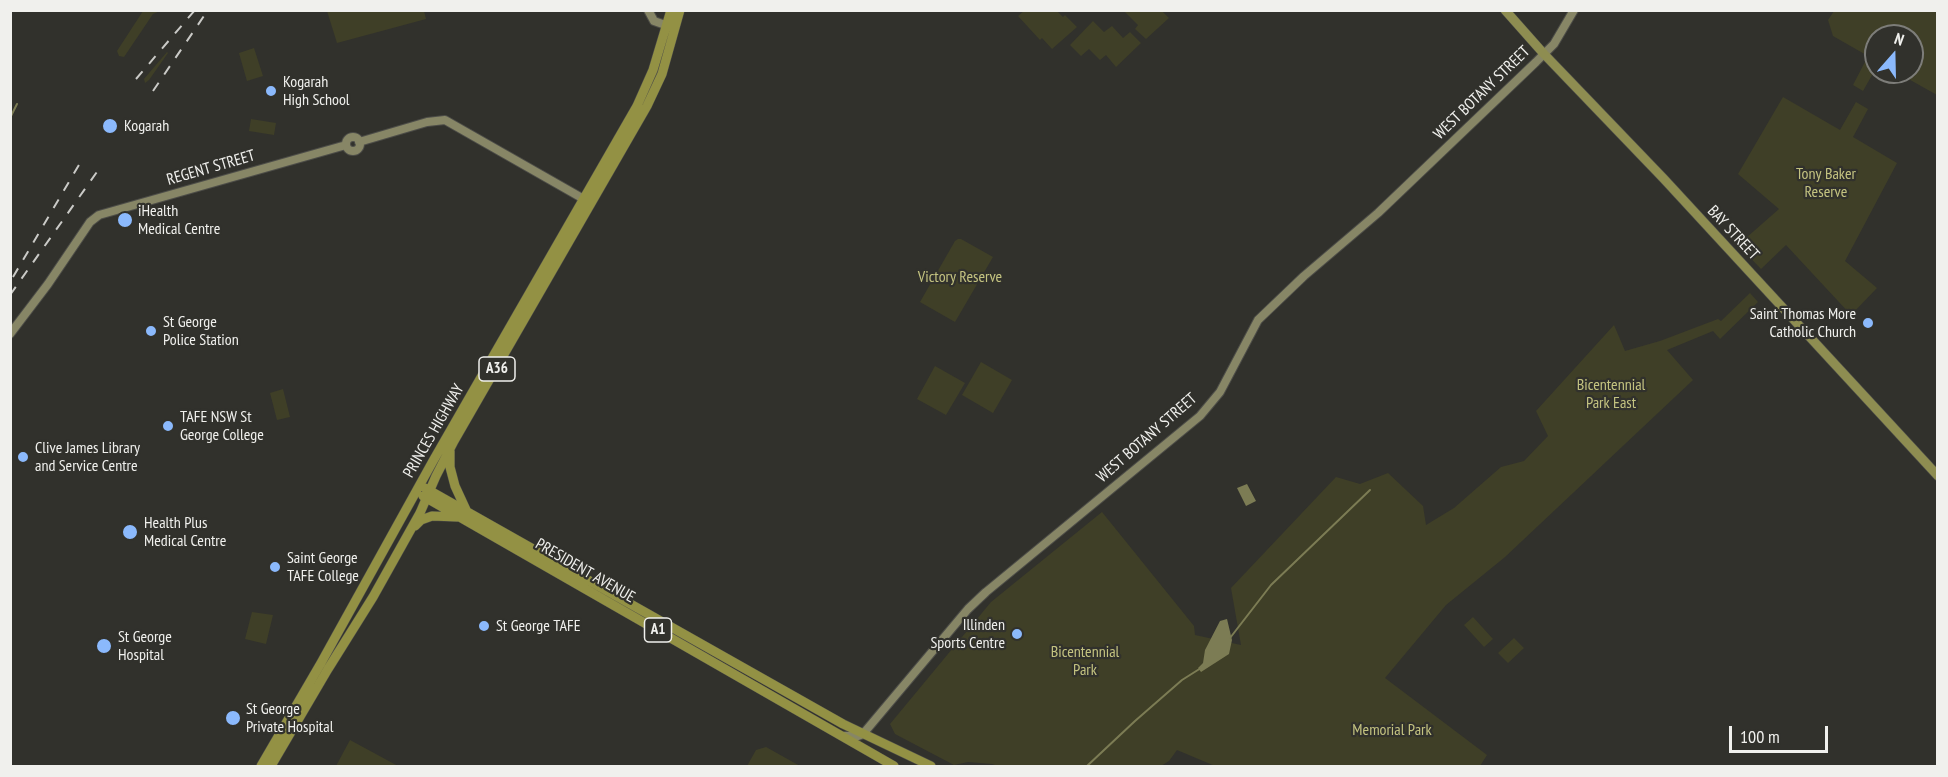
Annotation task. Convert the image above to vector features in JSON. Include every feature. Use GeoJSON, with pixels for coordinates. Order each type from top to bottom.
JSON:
{"type":"FeatureCollection","features":[{"type":"Feature","properties":{"kind":"highway","name":"PRINCES HIGHWAY"},"geometry":{"type":"LineString","coordinates":[[671,10],[671,27]]}},
{"type":"Feature","properties":{"kind":"highway","name":"PRINCES HIGHWAY"},"geometry":{"type":"LineString","coordinates":[[272,766],[410,531],[450,448],[588,201],[646,90],[671,27],[681,10]]}},
{"type":"Feature","properties":{"kind":"highway","name":"PRINCES HIGHWAY"},"geometry":{"type":"LineString","coordinates":[[261,766],[418,489],[588,201]]}},
{"type":"Feature","properties":{"kind":"highway"},"geometry":{"type":"LineString","coordinates":[[450,448],[450,467],[455,486],[467,512]]}},
{"type":"Feature","properties":{"kind":"highway","name":"PRESIDENT AVENUE"},"geometry":{"type":"LineString","coordinates":[[418,489],[467,512],[863,734],[931,766]]}},
{"type":"Feature","properties":{"kind":"highway","name":"PRESIDENT AVENUE"},"geometry":{"type":"LineString","coordinates":[[428,494],[457,517],[473,524],[894,766]]}},
{"type":"Feature","properties":{"kind":"highway","name":"A1"},"geometry":{"type":"LineString","coordinates":[[410,531],[421,520],[436,515],[457,517]]}},
{"type":"Feature","properties":{"kind":"highway","name":"PRESIDENT AVENUE"},"geometry":{"type":"LineString","coordinates":[[602,589],[650,618]]}},
{"type":"Feature","properties":{"kind":"main road"},"geometry":{"type":"LineString","coordinates":[[648,10],[654,21],[671,27]]}},
{"type":"Feature","properties":{"kind":"main road","name":"BAY STREET"},"geometry":{"type":"LineString","coordinates":[[1505,10],[1544,54],[1657,171],[1938,477]]}},
{"type":"Feature","properties":{"kind":"main road","name":"WEST BOTANY STREET"},"geometry":{"type":"LineString","coordinates":[[863,734],[968,609],[986,592],[1200,416],[1220,392],[1258,320],[1304,276],[1378,213],[1544,54],[1554,44],[1574,10]]}},
{"type":"Feature","properties":{"kind":"main road","name":"REGENT STREET"},"geometry":{"type":"LineString","coordinates":[[10,334],[95,217],[102,213],[346,145],[346,140],[352,137],[356,137],[359,142],[445,120],[588,201]]}},
{"type":"Feature","properties":{"kind":"main road"},"geometry":{"type":"LineString","coordinates":[[842,736],[863,734]]}},
{"type":"Feature","properties":{"kind":"green space"},"geometry":{"type":"Polygon","coordinates":[[[143,11],[160,11],[153,14],[124,57],[119,56],[117,51],[143,11]]]}},
{"type":"Feature","properties":{"kind":"green space"},"geometry":{"type":"Polygon","coordinates":[[[327,11],[424,11],[426,19],[337,43],[327,11]]]}},
{"type":"Feature","properties":{"kind":"green space"},"geometry":{"type":"Polygon","coordinates":[[[1024,11],[1057,11],[1063,17],[1065,15],[1077,27],[1052,49],[1042,38],[1040,40],[1018,16],[1024,11]]]}},
{"type":"Feature","properties":{"kind":"green space"},"geometry":{"type":"Polygon","coordinates":[[[1124,11],[1162,11],[1169,18],[1146,39],[1135,29],[1138,25],[1124,11]]]}},
{"type":"Feature","properties":{"kind":"green space"},"geometry":{"type":"Polygon","coordinates":[[[1834,11],[1937,11],[1937,95],[1917,84],[1924,84],[1924,24],[1864,24],[1864,54],[1833,36],[1828,20],[1834,11]]]}},
{"type":"Feature","properties":{"kind":"green space"},"geometry":{"type":"Polygon","coordinates":[[[1093,21],[1104,32],[1112,26],[1123,38],[1130,32],[1141,43],[1116,67],[1106,55],[1100,60],[1089,49],[1081,56],[1070,45],[1093,21]]]}},
{"type":"Feature","properties":{"kind":"green space"},"geometry":{"type":"Polygon","coordinates":[[[254,48],[263,76],[247,81],[239,53],[254,48]]]}},
{"type":"Feature","properties":{"kind":"green space"},"geometry":{"type":"Polygon","coordinates":[[[167,52],[149,80],[145,83],[144,79],[167,52]]]}},
{"type":"Feature","properties":{"kind":"green space"},"geometry":{"type":"Polygon","coordinates":[[[1864,64],[1864,84],[1867,84],[1863,91],[1853,85],[1864,64]]]}},
{"type":"Feature","properties":{"kind":"green space","name":"Tony Baker Reserve"},"geometry":{"type":"Polygon","coordinates":[[[1783,97],[1840,130],[1856,102],[1868,109],[1853,137],[1897,163],[1845,261],[1877,288],[1851,315],[1786,245],[1761,269],[1738,245],[1779,209],[1738,174],[1783,97]]]}},
{"type":"Feature","properties":{"kind":"green space"},"geometry":{"type":"Polygon","coordinates":[[[251,119],[276,123],[274,135],[249,131],[251,119]]]}},
{"type":"Feature","properties":{"kind":"green space","name":"Victory Reserve"},"geometry":{"type":"Polygon","coordinates":[[[961,239],[993,257],[955,322],[920,302],[955,241],[961,239]]]}},
{"type":"Feature","properties":{"kind":"green space","name":"Bicentennial Park"},"geometry":{"type":"Polygon","coordinates":[[[1750,293],[1758,302],[1720,339],[1713,331],[1667,350],[1693,380],[1505,557],[1446,605],[1385,678],[1487,755],[1480,766],[1215,766],[1177,750],[1169,761],[1161,766],[998,766],[968,762],[954,765],[895,734],[890,724],[991,602],[1102,512],[1194,626],[1195,635],[1241,645],[1231,588],[1336,477],[1360,484],[1388,473],[1423,506],[1426,525],[1454,508],[1501,467],[1524,461],[1548,436],[1536,411],[1614,325],[1625,351],[1660,341],[1718,319],[1721,321],[1750,293]]]}},
{"type":"Feature","properties":{"kind":"green space"},"geometry":{"type":"Polygon","coordinates":[[[981,362],[1012,380],[993,413],[962,395],[981,362]]]}},
{"type":"Feature","properties":{"kind":"green space"},"geometry":{"type":"Polygon","coordinates":[[[935,366],[965,383],[946,415],[917,399],[935,366]]]}},
{"type":"Feature","properties":{"kind":"green space"},"geometry":{"type":"Polygon","coordinates":[[[283,389],[290,417],[277,420],[270,393],[283,389]]]}},
{"type":"Feature","properties":{"kind":"green space"},"geometry":{"type":"Polygon","coordinates":[[[252,612],[273,615],[266,644],[245,639],[252,612]]]}},
{"type":"Feature","properties":{"kind":"green space"},"geometry":{"type":"Polygon","coordinates":[[[1473,617],[1493,639],[1484,647],[1464,625],[1473,617]]]}},
{"type":"Feature","properties":{"kind":"green space"},"geometry":{"type":"Polygon","coordinates":[[[1514,638],[1524,648],[1508,663],[1498,653],[1514,638]]]}},
{"type":"Feature","properties":{"kind":"green space"},"geometry":{"type":"Polygon","coordinates":[[[350,740],[398,766],[336,766],[350,740]]]}},
{"type":"Feature","properties":{"kind":"green space"},"geometry":{"type":"Polygon","coordinates":[[[766,747],[800,766],[747,766],[756,750],[766,747]]]}},
{"type":"Feature","properties":{"kind":"shaded area"},"geometry":{"type":"Polygon","coordinates":[[[1247,484],[1256,501],[1246,506],[1237,488],[1247,484]]]}},
{"type":"Feature","properties":{"kind":"shaded area"},"geometry":{"type":"Polygon","coordinates":[[[1227,619],[1232,640],[1229,654],[1201,672],[1198,668],[1203,663],[1205,650],[1220,621],[1227,619]]]}},
{"type":"Feature","properties":{"kind":"waterway"},"geometry":{"type":"LineString","coordinates":[[10,118],[17,104]]}},
{"type":"Feature","properties":{"kind":"waterway"},"geometry":{"type":"LineString","coordinates":[[1230,638],[1271,585],[1370,490]]}},
{"type":"Feature","properties":{"kind":"waterway"},"geometry":{"type":"LineString","coordinates":[[1087,766],[1182,680],[1201,668]]}},
{"type":"Feature","properties":{"kind":"railway"},"geometry":{"type":"LineString","coordinates":[[136,79],[195,10]]}},
{"type":"Feature","properties":{"kind":"railway"},"geometry":{"type":"LineString","coordinates":[[153,91],[208,10]]}},
{"type":"Feature","properties":{"kind":"railway"},"geometry":{"type":"LineString","coordinates":[[13,277],[83,158]]}},
{"type":"Feature","properties":{"kind":"railway"},"geometry":{"type":"LineString","coordinates":[[10,295],[99,169]]}},
{"type":"Feature","properties":{"kind":"place","name":"Kogarah High School"},"geometry":{"type":"Point","coordinates":[271,91]}},
{"type":"Feature","properties":{"kind":"place","name":"Kogarah"},"geometry":{"type":"Point","coordinates":[110,126]}},
{"type":"Feature","properties":{"kind":"place","name":"iHealth Medical Centre"},"geometry":{"type":"Point","coordinates":[125,220]}},
{"type":"Feature","properties":{"kind":"place","name":"Saint Thomas More Catholic Church"},"geometry":{"type":"Point","coordinates":[1868,323]}},
{"type":"Feature","properties":{"kind":"place","name":"St George Police Station"},"geometry":{"type":"Point","coordinates":[151,331]}},
{"type":"Feature","properties":{"kind":"place","name":"TAFE NSW St George College"},"geometry":{"type":"Point","coordinates":[168,426]}},
{"type":"Feature","properties":{"kind":"place","name":"Clive James Library and Service Centre"},"geometry":{"type":"Point","coordinates":[23,457]}},
{"type":"Feature","properties":{"kind":"place","name":"Health Plus Medical Centre"},"geometry":{"type":"Point","coordinates":[130,532]}},
{"type":"Feature","properties":{"kind":"place","name":"Saint George TAFE College"},"geometry":{"type":"Point","coordinates":[275,567]}},
{"type":"Feature","properties":{"kind":"place","name":"St George TAFE"},"geometry":{"type":"Point","coordinates":[484,626]}},
{"type":"Feature","properties":{"kind":"place","name":"Illinden Sports Centre"},"geometry":{"type":"Point","coordinates":[1017,634]}},
{"type":"Feature","properties":{"kind":"place","name":"St George Hospital"},"geometry":{"type":"Point","coordinates":[104,646]}},
{"type":"Feature","properties":{"kind":"place","name":"St George Private Hospital"},"geometry":{"type":"Point","coordinates":[233,718]}},
{"type":"Feature","properties":{"kind":"park label","name":"Bicentennial Park East"},"geometry":{"type":"Point","coordinates":[1611,394]}},
{"type":"Feature","properties":{"kind":"park label","name":"Memorial Park"},"geometry":{"type":"Point","coordinates":[1392,730]}}]}
